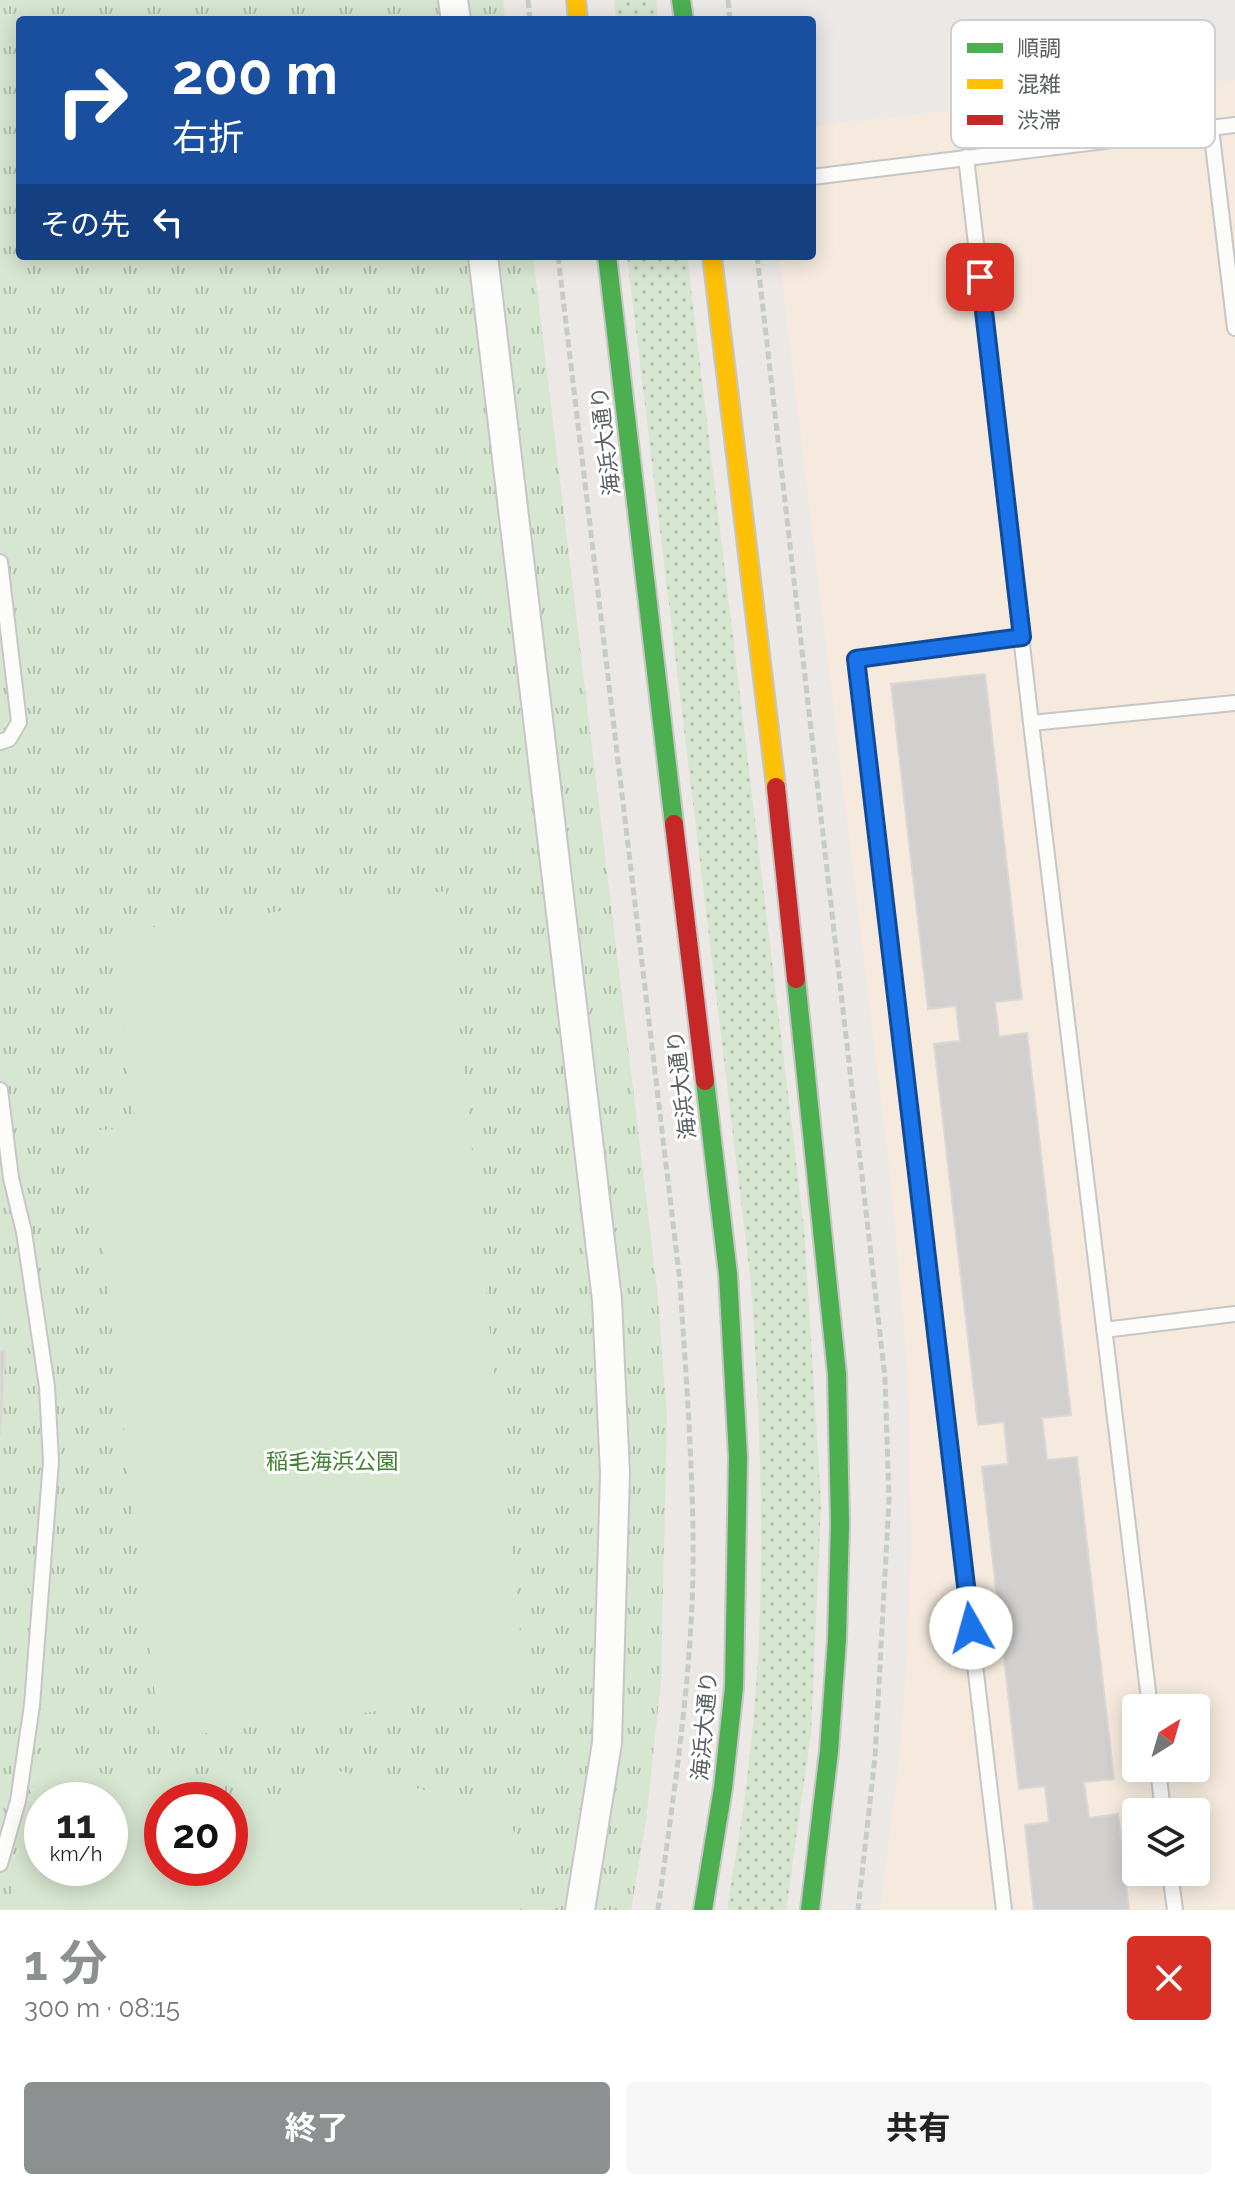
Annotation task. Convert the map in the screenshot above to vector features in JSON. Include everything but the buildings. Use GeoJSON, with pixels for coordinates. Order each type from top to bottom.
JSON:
{"type":"FeatureCollection","features":[{"type":"Feature","properties":{"kind":"street"},"geometry":{"type":"LineString","coordinates":[[483,260],[607,1300],[615,1474],[607,1743],[580,1910]]}},
{"type":"Feature","properties":{"kind":"street","name":"海浜大通り"},"geometry":{"type":"LineString","coordinates":[[607,260],[728,1274],[738,1457],[734,1687],[723,1788],[703,1910]]}},
{"type":"Feature","properties":{"kind":"street"},"geometry":{"type":"LineString","coordinates":[[712,260],[779,812],[837,1374],[840,1524],[837,1639],[829,1751],[810,1910]]}},
{"type":"Feature","properties":{"kind":"lane"},"geometry":{"type":"LineString","coordinates":[[1215,128],[1235,125]]}},
{"type":"Feature","properties":{"kind":"lane"},"geometry":{"type":"LineString","coordinates":[[816,176],[1042,148]]}},
{"type":"Feature","properties":{"kind":"lane"},"geometry":{"type":"LineString","coordinates":[[1213,148],[1235,328]]}},
{"type":"Feature","properties":{"kind":"lane"},"geometry":{"type":"LineString","coordinates":[[966,157],[1148,1694]]}},
{"type":"Feature","properties":{"kind":"lane"},"geometry":{"type":"LineString","coordinates":[[0,562],[19,722],[9,739],[0,742]]}},
{"type":"Feature","properties":{"kind":"lane"},"geometry":{"type":"LineString","coordinates":[[1004,1910],[856,659],[1022,637]]}},
{"type":"Feature","properties":{"kind":"lane"},"geometry":{"type":"LineString","coordinates":[[1031,723],[1235,703]]}},
{"type":"Feature","properties":{"kind":"lane"},"geometry":{"type":"LineString","coordinates":[[0,1090],[11,1178],[24,1232],[47,1387],[51,1461],[32,1705],[18,1801],[0,1864]]}},
{"type":"Feature","properties":{"kind":"lane"},"geometry":{"type":"LineString","coordinates":[[1104,1330],[1235,1314]]}},
{"type":"Feature","properties":{"kind":"lane"},"geometry":{"type":"LineString","coordinates":[[1172,1886],[1175,1910]]}},
{"type":"Feature","properties":{"kind":"path"},"geometry":{"type":"LineString","coordinates":[[558,260],[680,1282],[689,1424],[693,1573],[686,1694],[658,1910]]}},
{"type":"Feature","properties":{"kind":"shaded area"},"geometry":{"type":"Polygon","coordinates":[[[1235,80],[1235,1910],[880,1910],[899,1760],[907,1659],[911,1548],[908,1378],[892,1193],[779,260],[816,260],[816,126],[951,111],[951,148],[1215,148],[1215,82],[1235,80]]]}},
{"type":"Feature","properties":{"kind":"green space","name":"稲毛海浜公園"},"geometry":{"type":"Polygon","coordinates":[[[0,0],[503,0],[505,16],[16,16],[16,260],[533,260],[657,1288],[667,1415],[661,1681],[646,1820],[631,1910],[0,1910],[0,0]]]}},
{"type":"Feature","properties":{"kind":"green space"},"geometry":{"type":"Polygon","coordinates":[[[614,0],[656,0],[658,16],[616,16],[614,0]]]}},
{"type":"Feature","properties":{"kind":"green space"},"geometry":{"type":"Polygon","coordinates":[[[627,260],[687,260],[804,1227],[821,1503],[811,1733],[786,1910],[727,1910],[746,1789],[761,1589],[760,1466],[751,1284],[627,260]]]}},
{"type":"Feature","properties":{"kind":"green space"},"geometry":{"type":"Polygon","coordinates":[[[446,891],[526,1692],[160,1739],[89,1131],[136,1127],[111,932],[446,891]]]}},
{"type":"Feature","properties":{"kind":"green space"},"geometry":{"type":"Polygon","coordinates":[[[38,1762],[150,1782],[144,1782],[144,1886],[248,1886],[248,1800],[290,1807],[334,1770],[497,1806],[529,1854],[520,1910],[10,1910],[24,1836],[24,1886],[128,1886],[128,1782],[34,1782],[38,1762]]]}},
{"type":"Feature","properties":{"kind":"traffic: fast"},"geometry":{"type":"LineString","coordinates":[[681,0],[683,16]]}},
{"type":"Feature","properties":{"kind":"traffic: fast"},"geometry":{"type":"LineString","coordinates":[[607,260],[674,824]]}},
{"type":"Feature","properties":{"kind":"traffic: fast"},"geometry":{"type":"LineString","coordinates":[[796,979],[837,1374],[840,1524],[837,1639],[829,1751],[810,1910]]}},
{"type":"Feature","properties":{"kind":"traffic: fast"},"geometry":{"type":"LineString","coordinates":[[703,1910],[723,1788],[734,1687],[738,1457],[728,1274],[705,1081]]}},
{"type":"Feature","properties":{"kind":"traffic: slow"},"geometry":{"type":"LineString","coordinates":[[576,0],[578,16]]}},
{"type":"Feature","properties":{"kind":"traffic: slow"},"geometry":{"type":"LineString","coordinates":[[712,260],[776,787]]}},
{"type":"Feature","properties":{"kind":"traffic: jam"},"geometry":{"type":"LineString","coordinates":[[776,787],[796,979]]}},
{"type":"Feature","properties":{"kind":"traffic: jam"},"geometry":{"type":"LineString","coordinates":[[674,824],[705,1081]]}},
{"type":"Feature","properties":{"kind":"route"},"geometry":{"type":"LineString","coordinates":[[971,1628],[856,659],[1022,637],[980,277]]}}]}
